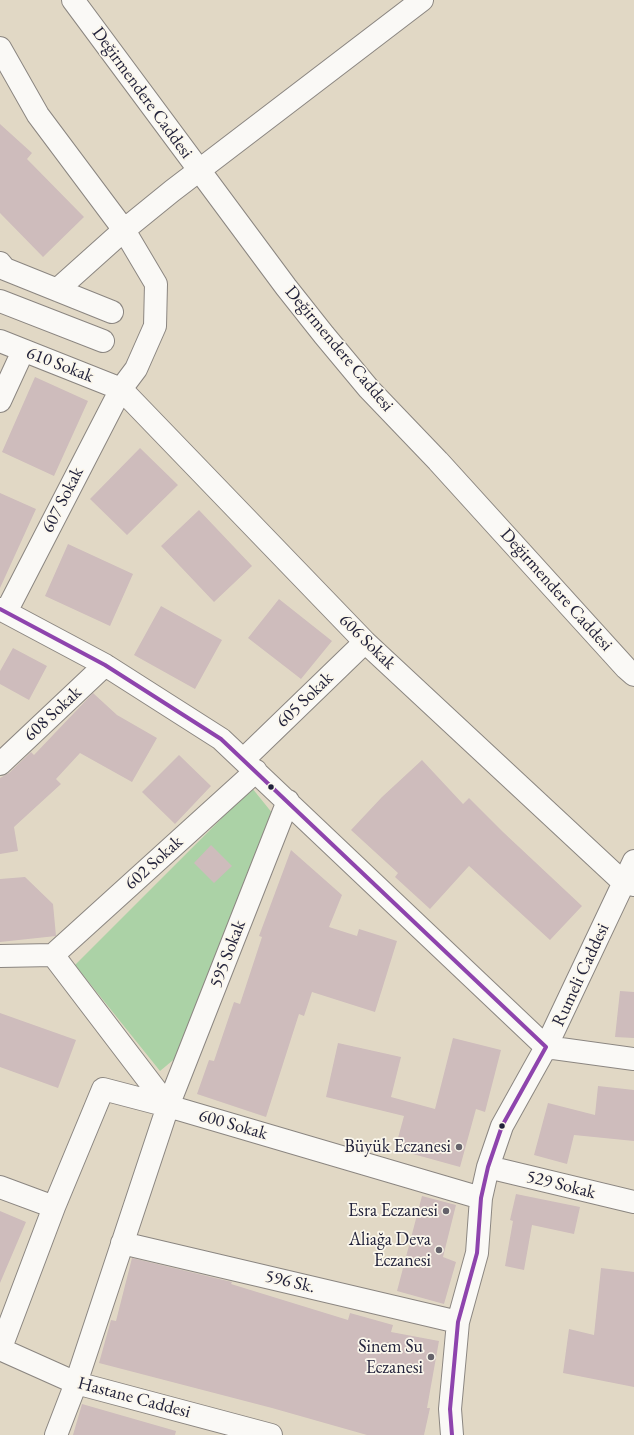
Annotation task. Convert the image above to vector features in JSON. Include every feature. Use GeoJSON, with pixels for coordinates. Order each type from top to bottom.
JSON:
{"type":"FeatureCollection","features":[{"type":"Feature","properties":{"kind":"street","name":"Değirmendere Caddesi"},"geometry":{"type":"LineString","coordinates":[[73,0],[286,287],[364,383],[438,461],[634,675]]}},
{"type":"Feature","properties":{"kind":"street"},"geometry":{"type":"LineString","coordinates":[[57,290],[124,230],[199,170],[422,0]]}},
{"type":"Feature","properties":{"kind":"street","name":"607 Sokak"},"geometry":{"type":"LineString","coordinates":[[0,48],[38,115],[124,230],[156,284],[155,326],[136,369],[121,389],[3,610]]}},
{"type":"Feature","properties":{"kind":"street"},"geometry":{"type":"LineString","coordinates":[[0,263],[5,268],[112,312]]}},
{"type":"Feature","properties":{"kind":"street"},"geometry":{"type":"LineString","coordinates":[[0,301],[103,341]]}},
{"type":"Feature","properties":{"kind":"street","name":"610 Sokak"},"geometry":{"type":"LineString","coordinates":[[0,341],[121,389]]}},
{"type":"Feature","properties":{"kind":"street"},"geometry":{"type":"LineString","coordinates":[[0,401],[24,351]]}},
{"type":"Feature","properties":{"kind":"street","name":"606 Sokak"},"geometry":{"type":"LineString","coordinates":[[121,389],[365,642],[629,884]]}},
{"type":"Feature","properties":{"kind":"street"},"geometry":{"type":"LineString","coordinates":[[3,610],[105,665],[221,739],[288,801],[546,1048],[634,1059]]}},
{"type":"Feature","properties":{"kind":"street","name":"605 Sokak"},"geometry":{"type":"LineString","coordinates":[[250,765],[365,642]]}},
{"type":"Feature","properties":{"kind":"street","name":"608 Sokak"},"geometry":{"type":"LineString","coordinates":[[0,764],[105,665]]}},
{"type":"Feature","properties":{"kind":"street","name":"602 Sokak"},"geometry":{"type":"LineString","coordinates":[[53,955],[250,765]]}},
{"type":"Feature","properties":{"kind":"street","name":"595 Sokak"},"geometry":{"type":"LineString","coordinates":[[56,1435],[76,1383],[168,1106],[288,801]]}},
{"type":"Feature","properties":{"kind":"street","name":"Rumeli Caddesi"},"geometry":{"type":"LineString","coordinates":[[452,1435],[450,1409],[458,1322],[477,1253],[481,1198],[488,1167],[502,1126],[546,1048],[629,884],[634,861]]}},
{"type":"Feature","properties":{"kind":"street"},"geometry":{"type":"LineString","coordinates":[[0,956],[53,955],[168,1106]]}},
{"type":"Feature","properties":{"kind":"street","name":"600 Sokak"},"geometry":{"type":"LineString","coordinates":[[54,1207],[103,1089],[168,1106],[481,1198]]}},
{"type":"Feature","properties":{"kind":"street","name":"529 Sokak"},"geometry":{"type":"LineString","coordinates":[[488,1167],[634,1202]]}},
{"type":"Feature","properties":{"kind":"street"},"geometry":{"type":"LineString","coordinates":[[0,1186],[54,1207],[0,1349]]}},
{"type":"Feature","properties":{"kind":"street","name":"596 Sk."},"geometry":{"type":"LineString","coordinates":[[122,1242],[458,1322]]}},
{"type":"Feature","properties":{"kind":"street","name":"Hastane Caddesi"},"geometry":{"type":"LineString","coordinates":[[0,1349],[76,1383],[271,1435]]}},
{"type":"Feature","properties":{"kind":"green space"},"geometry":{"type":"Polygon","coordinates":[[[252,788],[273,814],[178,1056],[160,1071],[75,965],[252,788]]]}},
{"type":"Feature","properties":{"kind":"building"},"geometry":{"type":"Polygon","coordinates":[[[0,124],[32,153],[27,159],[84,217],[43,257],[0,213],[0,124]]]}},
{"type":"Feature","properties":{"kind":"building"},"geometry":{"type":"Polygon","coordinates":[[[35,377],[88,401],[54,476],[2,452],[35,377]]]}},
{"type":"Feature","properties":{"kind":"building"},"geometry":{"type":"Polygon","coordinates":[[[140,448],[178,485],[127,535],[90,499],[140,448]]]}},
{"type":"Feature","properties":{"kind":"building"},"geometry":{"type":"Polygon","coordinates":[[[0,493],[36,509],[0,588],[0,493]]]}},
{"type":"Feature","properties":{"kind":"building"},"geometry":{"type":"Polygon","coordinates":[[[199,510],[252,566],[214,602],[161,546],[199,510]]]}},
{"type":"Feature","properties":{"kind":"building"},"geometry":{"type":"Polygon","coordinates":[[[68,544],[133,574],[110,626],[45,596],[68,544]]]}},
{"type":"Feature","properties":{"kind":"building"},"geometry":{"type":"Polygon","coordinates":[[[279,599],[332,641],[301,679],[248,638],[279,599]]]}},
{"type":"Feature","properties":{"kind":"building"},"geometry":{"type":"Polygon","coordinates":[[[161,606],[222,640],[195,689],[134,655],[161,606]]]}},
{"type":"Feature","properties":{"kind":"building"},"geometry":{"type":"Polygon","coordinates":[[[13,648],[47,666],[29,700],[0,684],[0,671],[13,648]]]}},
{"type":"Feature","properties":{"kind":"building"},"geometry":{"type":"Polygon","coordinates":[[[93,693],[117,715],[157,738],[132,782],[80,753],[56,779],[61,784],[14,827],[18,851],[0,854],[0,778],[9,773],[31,752],[34,755],[93,693]]]}},
{"type":"Feature","properties":{"kind":"building"},"geometry":{"type":"Polygon","coordinates":[[[179,755],[211,786],[175,824],[142,792],[179,755]]]}},
{"type":"Feature","properties":{"kind":"building"},"geometry":{"type":"Polygon","coordinates":[[[422,760],[463,804],[469,798],[582,906],[550,940],[469,866],[430,909],[395,877],[398,873],[351,830],[382,797],[422,760]]]}},
{"type":"Feature","properties":{"kind":"building"},"geometry":{"type":"Polygon","coordinates":[[[211,845],[232,866],[214,883],[194,863],[211,845]]]}},
{"type":"Feature","properties":{"kind":"building"},"geometry":{"type":"Polygon","coordinates":[[[291,850],[342,895],[329,927],[357,936],[359,929],[397,941],[375,1012],[312,992],[304,1016],[299,1014],[266,1117],[197,1094],[209,1060],[214,1061],[234,1002],[240,1004],[262,937],[259,936],[291,850]]]}},
{"type":"Feature","properties":{"kind":"building"},"geometry":{"type":"Polygon","coordinates":[[[25,877],[53,904],[56,936],[0,942],[0,879],[25,877]]]}},
{"type":"Feature","properties":{"kind":"building"},"geometry":{"type":"Polygon","coordinates":[[[620,991],[634,992],[634,1038],[615,1037],[620,991]]]}},
{"type":"Feature","properties":{"kind":"building"},"geometry":{"type":"Polygon","coordinates":[[[0,1013],[76,1040],[58,1088],[0,1067],[0,1013]]]}},
{"type":"Feature","properties":{"kind":"building"},"geometry":{"type":"Polygon","coordinates":[[[453,1038],[501,1050],[485,1112],[476,1109],[460,1167],[395,1149],[404,1116],[326,1097],[338,1043],[401,1057],[391,1097],[435,1109],[453,1038]]]}},
{"type":"Feature","properties":{"kind":"building"},"geometry":{"type":"Polygon","coordinates":[[[598,1086],[634,1090],[634,1141],[574,1135],[567,1164],[534,1155],[548,1103],[595,1115],[598,1086]]]}},
{"type":"Feature","properties":{"kind":"building"},"geometry":{"type":"Polygon","coordinates":[[[516,1194],[580,1207],[574,1234],[532,1225],[524,1270],[505,1266],[513,1221],[510,1220],[516,1194]]]}},
{"type":"Feature","properties":{"kind":"building"},"geometry":{"type":"Polygon","coordinates":[[[422,1196],[456,1205],[443,1257],[456,1262],[444,1304],[397,1291],[422,1196]]]}},
{"type":"Feature","properties":{"kind":"building"},"geometry":{"type":"Polygon","coordinates":[[[0,1211],[26,1222],[0,1283],[0,1211]]]}},
{"type":"Feature","properties":{"kind":"building"},"geometry":{"type":"Polygon","coordinates":[[[132,1258],[232,1282],[231,1284],[348,1320],[350,1313],[393,1325],[391,1332],[439,1341],[427,1408],[430,1408],[424,1435],[367,1435],[272,1408],[99,1363],[111,1320],[116,1321],[132,1258]]]}},
{"type":"Feature","properties":{"kind":"building"},"geometry":{"type":"Polygon","coordinates":[[[601,1268],[634,1272],[634,1387],[563,1373],[569,1329],[594,1335],[601,1268]]]}},
{"type":"Feature","properties":{"kind":"building"},"geometry":{"type":"Polygon","coordinates":[[[82,1404],[176,1431],[175,1435],[73,1435],[82,1404]]]}},
{"type":"Feature","properties":{"kind":"transit line"},"geometry":{"type":"LineString","coordinates":[[0,609],[105,665],[221,739],[546,1047],[502,1126],[488,1167],[481,1198],[477,1253],[458,1322],[450,1409],[452,1435]]}},
{"type":"Feature","properties":{"kind":"place","name":"Büyük Eczanesi"},"geometry":{"type":"Point","coordinates":[459,1147]}},
{"type":"Feature","properties":{"kind":"place","name":"Esra Eczanesi"},"geometry":{"type":"Point","coordinates":[446,1211]}},
{"type":"Feature","properties":{"kind":"place","name":"Aliağa Deva Eczanesi"},"geometry":{"type":"Point","coordinates":[439,1250]}},
{"type":"Feature","properties":{"kind":"place","name":"Sinem Su Eczanesi"},"geometry":{"type":"Point","coordinates":[431,1357]}}]}
